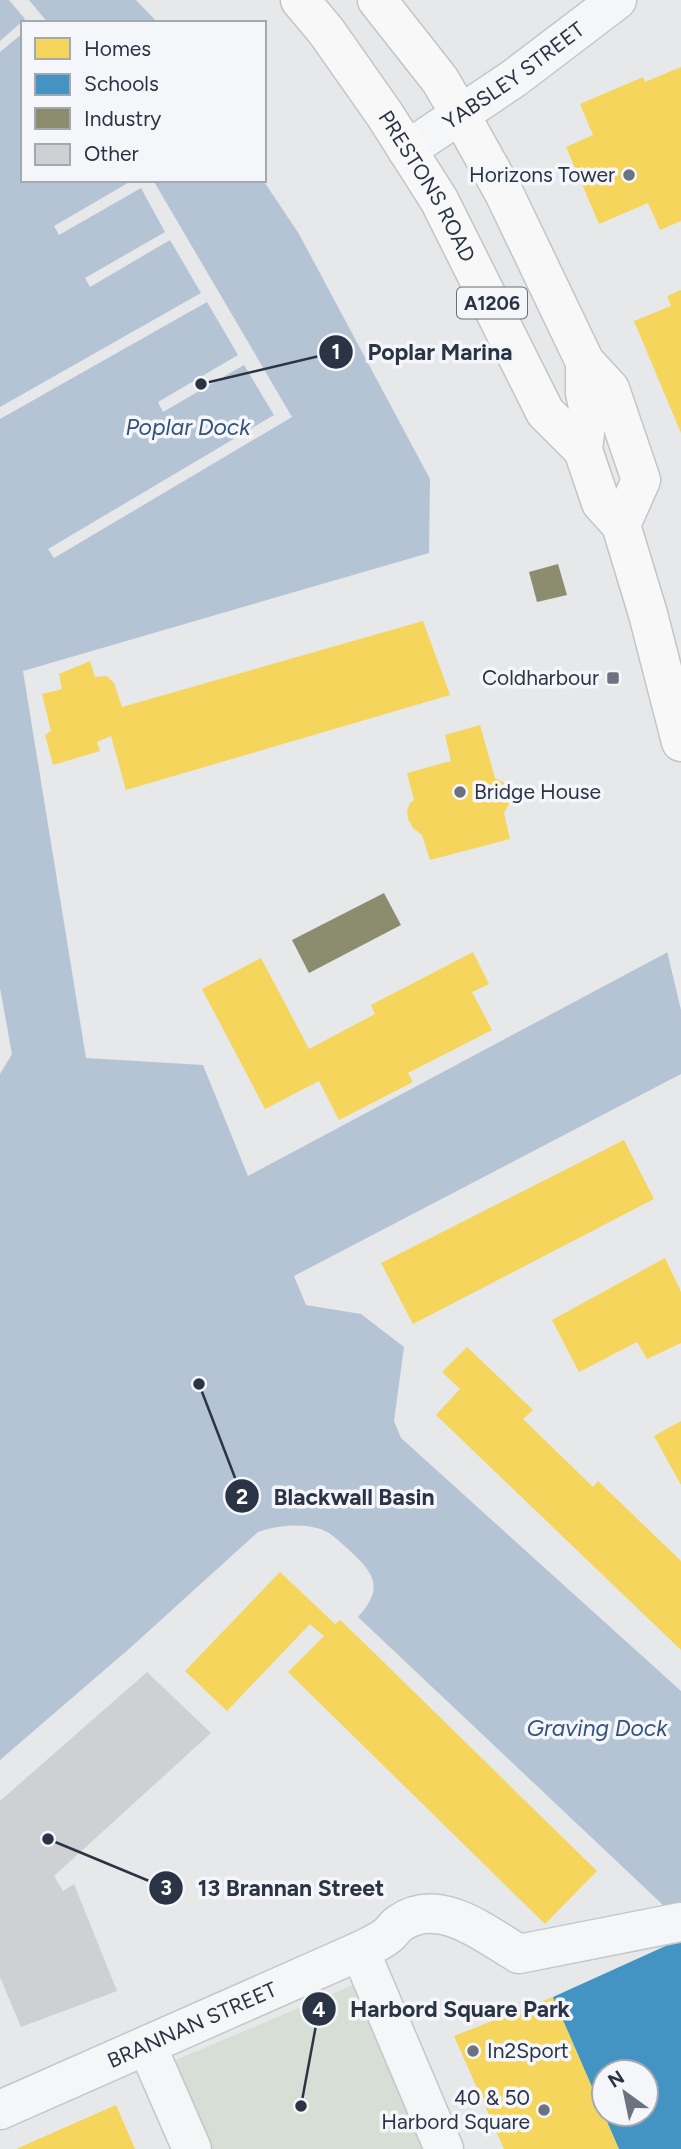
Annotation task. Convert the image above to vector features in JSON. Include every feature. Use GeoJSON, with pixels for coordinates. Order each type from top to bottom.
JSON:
{"type":"FeatureCollection","features":[{"type":"Feature","properties":{"kind":"main road","name":"PRESTONS ROAD"},"geometry":{"type":"LineString","coordinates":[[300,0],[326,31],[439,200],[545,412],[583,450]]}},
{"type":"Feature","properties":{"kind":"main road","name":"PRESTONS ROAD"},"geometry":{"type":"LineString","coordinates":[[377,0],[440,80],[504,193],[585,362],[610,389],[641,480],[621,526]]}},
{"type":"Feature","properties":{"kind":"main road","name":"PRESTONS ROAD"},"geometry":{"type":"LineString","coordinates":[[585,362],[584,393],[588,407],[583,450],[601,503],[621,526],[648,614],[681,742]]}},
{"type":"Feature","properties":{"kind":"street","name":"YABSLEY STREET"},"geometry":{"type":"LineString","coordinates":[[407,150],[461,116],[617,0]]}},
{"type":"Feature","properties":{"kind":"street","name":"BRANNAN STREET"},"geometry":{"type":"LineString","coordinates":[[0,2110],[360,1951],[387,1936],[399,1923],[419,1915],[440,1914],[460,1919],[519,1954],[680,1923]]}},
{"type":"Feature","properties":{"kind":"street"},"geometry":{"type":"LineString","coordinates":[[360,1951],[444,2149]]}},
{"type":"Feature","properties":{"kind":"street"},"geometry":{"type":"LineString","coordinates":[[147,2046],[192,2149]]}},
{"type":"Feature","properties":{"kind":"shaded area"},"geometry":{"type":"Polygon","coordinates":[[[360,1982],[432,2149],[206,2149],[169,2063],[360,1982]]]}},
{"type":"Feature","properties":{"kind":"water"},"geometry":{"type":"Polygon","coordinates":[[[0,0],[136,0],[156,21],[21,21],[21,182],[264,182],[299,234],[430,479],[429,553],[23,671],[86,1058],[203,1065],[248,1176],[681,945],[681,1074],[294,1276],[306,1305],[361,1314],[404,1347],[394,1421],[401,1438],[681,1691],[681,1922],[358,1617],[374,1589],[370,1573],[338,1540],[317,1528],[287,1526],[258,1532],[130,1648],[0,1760],[0,1074],[12,1054],[0,988],[0,0]]]}},
{"type":"Feature","properties":{"kind":"pier"},"geometry":{"type":"Polygon","coordinates":[[[9,0],[29,0],[46,21],[23,21],[25,19],[9,0]]]}},
{"type":"Feature","properties":{"kind":"pier"},"geometry":{"type":"Polygon","coordinates":[[[21,23],[21,35],[0,52],[0,41],[21,23]]]}},
{"type":"Feature","properties":{"kind":"pier"},"geometry":{"type":"Polygon","coordinates":[[[130,182],[154,182],[292,417],[54,558],[48,549],[274,415],[244,365],[163,412],[158,402],[238,355],[207,302],[0,419],[0,407],[201,293],[170,240],[90,287],[85,278],[165,232],[141,188],[59,235],[54,226],[130,182]]]}},
{"type":"Feature","properties":{"kind":"pier"},"geometry":{"type":"Polygon","coordinates":[[[681,942],[681,1010],[667,951],[681,942]]]}},
{"type":"Feature","properties":{"kind":"building: Homes","name":"Horizons Tower"},"geometry":{"type":"Polygon","coordinates":[[[681,67],[681,221],[660,230],[648,203],[599,224],[566,147],[593,135],[580,104],[643,77],[645,82],[681,67]]]}},
{"type":"Feature","properties":{"kind":"building: Homes"},"geometry":{"type":"Polygon","coordinates":[[[681,290],[681,433],[634,321],[671,306],[667,296],[681,290]]]}},
{"type":"Feature","properties":{"kind":"building: Homes"},"geometry":{"type":"Polygon","coordinates":[[[423,621],[450,695],[126,790],[111,736],[97,742],[100,751],[53,765],[45,735],[51,731],[42,694],[62,689],[59,674],[90,661],[95,677],[107,676],[114,683],[122,707],[423,621]]]}},
{"type":"Feature","properties":{"kind":"building: Homes","name":"Bridge House"},"geometry":{"type":"Polygon","coordinates":[[[480,725],[495,778],[509,788],[510,802],[504,813],[510,839],[430,860],[422,835],[413,828],[408,819],[407,810],[414,800],[407,773],[451,761],[445,735],[480,725]]]}},
{"type":"Feature","properties":{"kind":"building: Homes"},"geometry":{"type":"Polygon","coordinates":[[[473,952],[489,984],[472,992],[492,1030],[408,1073],[413,1082],[339,1120],[319,1081],[265,1109],[202,989],[261,958],[309,1049],[375,1014],[371,1005],[473,952]]]}},
{"type":"Feature","properties":{"kind":"building: Homes"},"geometry":{"type":"Polygon","coordinates":[[[624,1140],[654,1199],[413,1324],[381,1263],[624,1140]]]}},
{"type":"Feature","properties":{"kind":"building: Homes"},"geometry":{"type":"Polygon","coordinates":[[[665,1258],[681,1292],[681,1343],[647,1359],[637,1342],[579,1372],[552,1320],[665,1258]]]}},
{"type":"Feature","properties":{"kind":"building: Homes"},"geometry":{"type":"Polygon","coordinates":[[[467,1347],[533,1410],[523,1419],[593,1487],[598,1481],[681,1561],[681,1650],[436,1415],[460,1389],[442,1372],[467,1347]]]}},
{"type":"Feature","properties":{"kind":"building: Homes"},"geometry":{"type":"Polygon","coordinates":[[[681,1421],[681,1485],[654,1436],[681,1421]]]}},
{"type":"Feature","properties":{"kind":"building: Homes"},"geometry":{"type":"Polygon","coordinates":[[[280,1572],[335,1624],[340,1620],[597,1871],[545,1924],[288,1672],[324,1636],[310,1624],[227,1711],[185,1671],[280,1572]]]}},
{"type":"Feature","properties":{"kind":"building: Homes","name":"40 & 50 Harbord Square"},"geometry":{"type":"Polygon","coordinates":[[[553,1997],[590,2082],[590,2128],[610,2128],[619,2149],[504,2149],[454,2036],[553,1997]]]}},
{"type":"Feature","properties":{"kind":"building: Homes"},"geometry":{"type":"Polygon","coordinates":[[[116,2105],[135,2149],[16,2149],[116,2105]]]}},
{"type":"Feature","properties":{"kind":"building: Schools"},"geometry":{"type":"Polygon","coordinates":[[[681,1939],[681,2149],[619,2149],[610,2128],[660,2128],[660,2058],[590,2058],[590,2082],[553,1997],[681,1939]]]}},
{"type":"Feature","properties":{"kind":"building: Industry"},"geometry":{"type":"Polygon","coordinates":[[[558,564],[567,595],[537,602],[529,572],[558,564]]]}},
{"type":"Feature","properties":{"kind":"building: Industry"},"geometry":{"type":"Polygon","coordinates":[[[384,893],[401,925],[309,973],[292,940],[384,893]]]}},
{"type":"Feature","properties":{"kind":"building: Other"},"geometry":{"type":"Polygon","coordinates":[[[147,1672],[211,1733],[54,1876],[63,1891],[74,1884],[117,1991],[21,2027],[0,1977],[0,1801],[147,1672]]]}},
{"type":"Feature","properties":{"kind":"place","name":"Horizons Tower"},"geometry":{"type":"Point","coordinates":[629,175]}},
{"type":"Feature","properties":{"kind":"place","name":"Poplar Marina"},"geometry":{"type":"Point","coordinates":[201,384]}},
{"type":"Feature","properties":{"kind":"place","name":"Coldharbour"},"geometry":{"type":"Point","coordinates":[613,678]}},
{"type":"Feature","properties":{"kind":"place","name":"Bridge House"},"geometry":{"type":"Point","coordinates":[460,792]}},
{"type":"Feature","properties":{"kind":"place","name":"Blackwall Basin"},"geometry":{"type":"Point","coordinates":[199,1384]}},
{"type":"Feature","properties":{"kind":"place","name":"13 Brannan Street"},"geometry":{"type":"Point","coordinates":[48,1839]}},
{"type":"Feature","properties":{"kind":"place","name":"In2Sport"},"geometry":{"type":"Point","coordinates":[473,2051]}},
{"type":"Feature","properties":{"kind":"place","name":"Harbord Square Park"},"geometry":{"type":"Point","coordinates":[301,2106]}},
{"type":"Feature","properties":{"kind":"place","name":"40 & 50 Harbord Square"},"geometry":{"type":"Point","coordinates":[544,2110]}},
{"type":"Feature","properties":{"kind":"water label","name":"Poplar Dock"},"geometry":{"type":"Point","coordinates":[188,427]}},
{"type":"Feature","properties":{"kind":"water label","name":"Graving Dock"},"geometry":{"type":"Point","coordinates":[597,1728]}}]}
